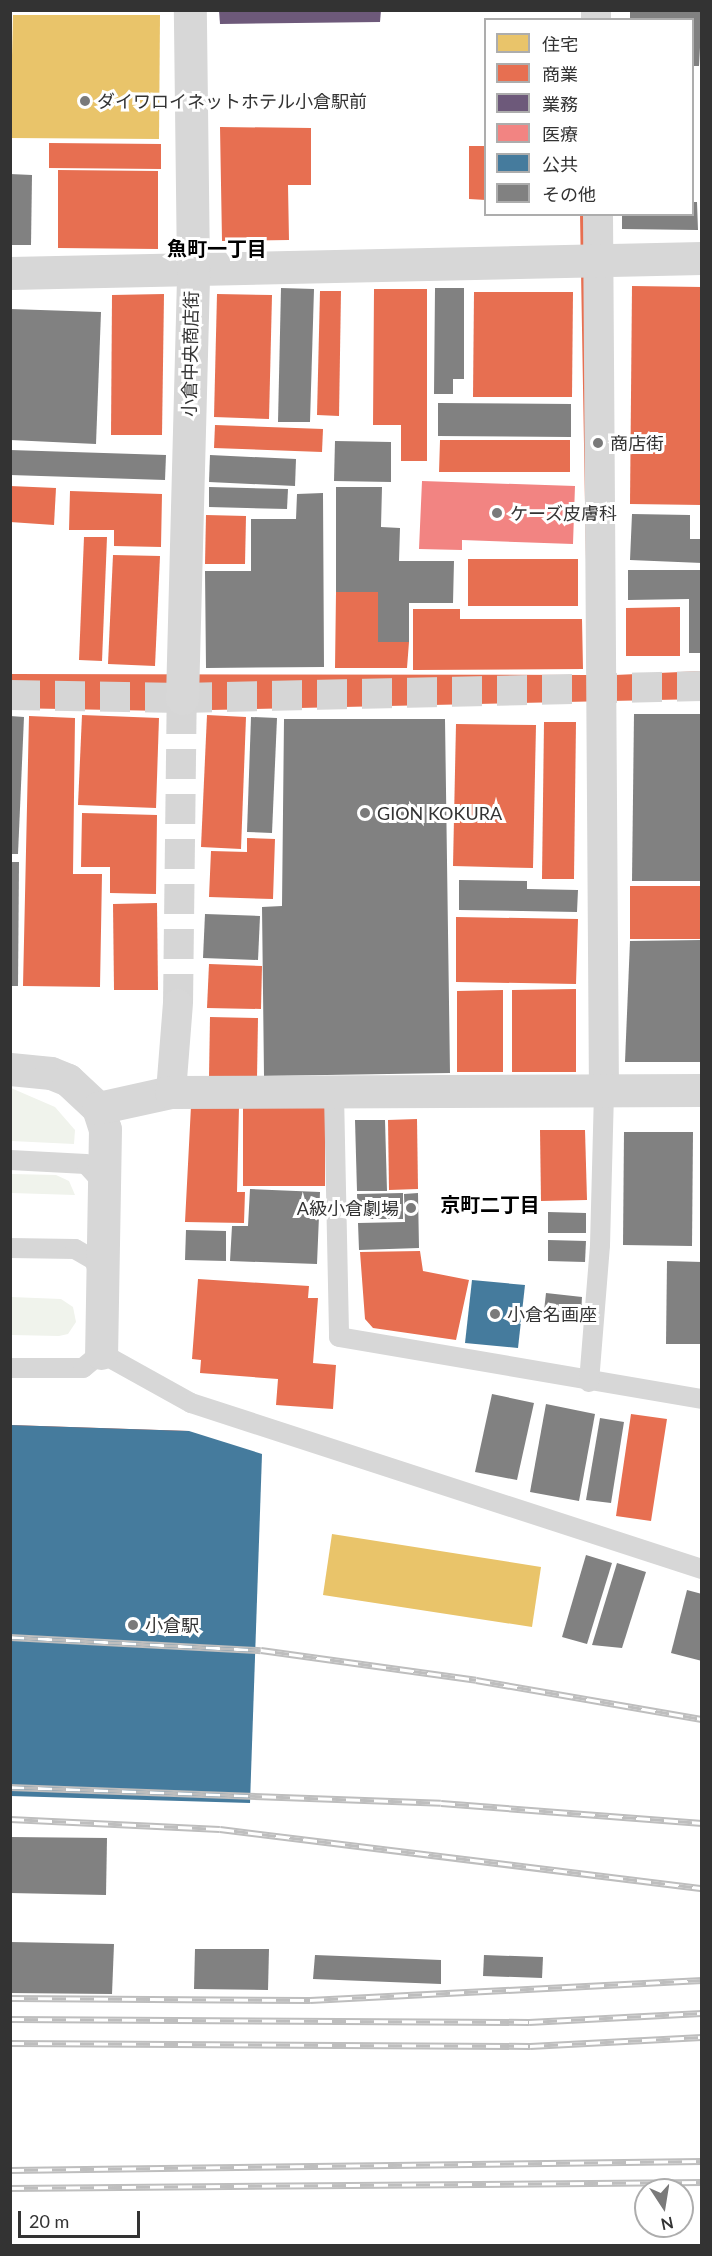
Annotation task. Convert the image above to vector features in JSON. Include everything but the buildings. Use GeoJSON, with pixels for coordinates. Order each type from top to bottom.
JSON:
{"type":"FeatureCollection","features":[{"type":"Feature","properties":{"kind":"street","name":"小倉中央商店街"},"geometry":{"type":"LineString","coordinates":[[182,698],[193,270],[190,10]]}},
{"type":"Feature","properties":{"kind":"street"},"geometry":{"type":"LineString","coordinates":[[598,216],[604,1091]]}},
{"type":"Feature","properties":{"kind":"street"},"geometry":{"type":"LineString","coordinates":[[10,273],[702,258]]}},
{"type":"Feature","properties":{"kind":"street"},"geometry":{"type":"LineString","coordinates":[[171,1092],[178,1004]]}},
{"type":"Feature","properties":{"kind":"street"},"geometry":{"type":"LineString","coordinates":[[10,1069],[51,1073],[68,1080],[98,1108],[107,1150],[101,1353]]}},
{"type":"Feature","properties":{"kind":"street"},"geometry":{"type":"LineString","coordinates":[[98,1108],[171,1092],[334,1094],[702,1090]]}},
{"type":"Feature","properties":{"kind":"lane"},"geometry":{"type":"LineString","coordinates":[[589,1382],[600,1245],[604,1091]]}},
{"type":"Feature","properties":{"kind":"lane"},"geometry":{"type":"LineString","coordinates":[[334,1094],[339,1337],[589,1382],[702,1399]]}},
{"type":"Feature","properties":{"kind":"lane"},"geometry":{"type":"LineString","coordinates":[[10,1160],[86,1164],[106,1186]]}},
{"type":"Feature","properties":{"kind":"lane"},"geometry":{"type":"LineString","coordinates":[[10,1248],[75,1249],[94,1260],[103,1283]]}},
{"type":"Feature","properties":{"kind":"lane"},"geometry":{"type":"LineString","coordinates":[[10,1368],[83,1368],[101,1353],[191,1403],[702,1569]]}},
{"type":"Feature","properties":{"kind":"shaded area"},"geometry":{"type":"Polygon","coordinates":[[[11,1088],[55,1107],[75,1130],[74,1144],[11,1141],[11,1088]]]}},
{"type":"Feature","properties":{"kind":"shaded area"},"geometry":{"type":"Polygon","coordinates":[[[11,1174],[56,1175],[69,1181],[75,1195],[11,1193],[11,1174]]]}},
{"type":"Feature","properties":{"kind":"shaded area"},"geometry":{"type":"Polygon","coordinates":[[[11,1297],[61,1299],[73,1307],[76,1322],[68,1334],[59,1336],[11,1335],[11,1297]]]}},
{"type":"Feature","properties":{"kind":"tunnel"},"geometry":{"type":"LineString","coordinates":[[10,695],[182,698],[702,686]]}},
{"type":"Feature","properties":{"kind":"tunnel"},"geometry":{"type":"LineString","coordinates":[[178,1004],[182,698]]}},
{"type":"Feature","properties":{"kind":"railway"},"geometry":{"type":"LineString","coordinates":[[10,1637],[261,1650],[476,1680],[702,1719]]}},
{"type":"Feature","properties":{"kind":"railway"},"geometry":{"type":"LineString","coordinates":[[10,1787],[441,1803],[702,1823]]}},
{"type":"Feature","properties":{"kind":"railway"},"geometry":{"type":"LineString","coordinates":[[10,1819],[220,1829],[702,1888]]}},
{"type":"Feature","properties":{"kind":"railway"},"geometry":{"type":"LineString","coordinates":[[10,1998],[310,2000],[702,1980]]}},
{"type":"Feature","properties":{"kind":"railway"},"geometry":{"type":"LineString","coordinates":[[10,2019],[529,2022],[702,2013]]}},
{"type":"Feature","properties":{"kind":"railway"},"geometry":{"type":"LineString","coordinates":[[10,2043],[530,2046],[702,2037]]}},
{"type":"Feature","properties":{"kind":"railway"},"geometry":{"type":"LineString","coordinates":[[10,2170],[702,2161]]}},
{"type":"Feature","properties":{"kind":"railway"},"geometry":{"type":"LineString","coordinates":[[10,2188],[702,2182]]}},
{"type":"Feature","properties":{"kind":"place","name":"ダイワロイネットホテル小倉駅前"},"geometry":{"type":"Point","coordinates":[85,101]}},
{"type":"Feature","properties":{"kind":"place","name":"商店街"},"geometry":{"type":"Point","coordinates":[598,443]}},
{"type":"Feature","properties":{"kind":"place","name":"ケーズ皮膚科"},"geometry":{"type":"Point","coordinates":[497,513]}},
{"type":"Feature","properties":{"kind":"place","name":"GION KOKURA"},"geometry":{"type":"Point","coordinates":[365,813]}},
{"type":"Feature","properties":{"kind":"place","name":"A級小倉劇場"},"geometry":{"type":"Point","coordinates":[411,1208]}},
{"type":"Feature","properties":{"kind":"place","name":"小倉名画座"},"geometry":{"type":"Point","coordinates":[495,1314]}},
{"type":"Feature","properties":{"kind":"place","name":"小倉駅"},"geometry":{"type":"Point","coordinates":[133,1625]}},
{"type":"Feature","properties":{"kind":"district","name":"魚町一丁目"},"geometry":{"type":"Point","coordinates":[217,248]}},
{"type":"Feature","properties":{"kind":"district","name":"京町二丁目"},"geometry":{"type":"Point","coordinates":[490,1204]}}]}
